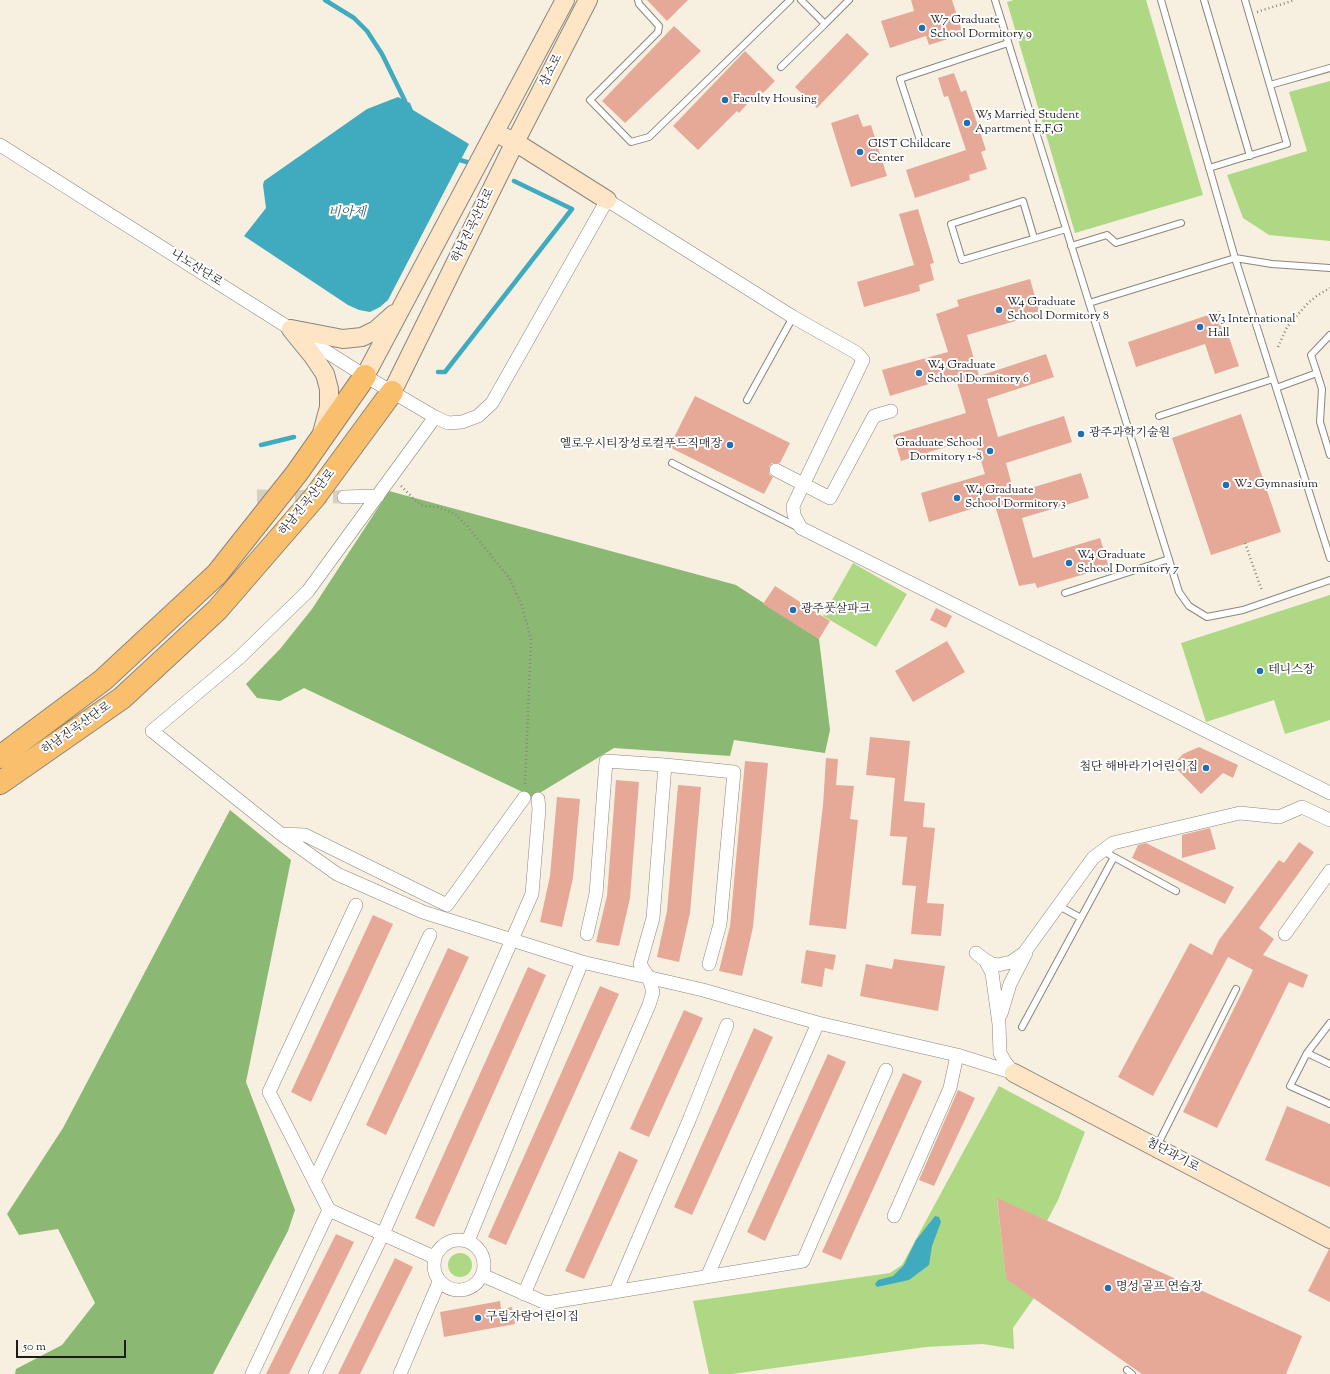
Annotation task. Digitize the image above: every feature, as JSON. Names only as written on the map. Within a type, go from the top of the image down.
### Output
[{"type":"highway","name":"하남진곡산단로","points":[[0,757],[103,680],[217,574],[297,473],[365,376]]},
{"type":"highway","name":"하남진곡산단로","points":[[0,783],[122,698],[217,610],[314,498],[392,392]]},
{"type":"street","name":"삼소로","points":[[494,133],[565,0]]},
{"type":"street","name":"삼소로","points":[[515,142],[588,0]]},
{"type":"street","points":[[494,133],[515,142],[793,317],[857,353],[863,360],[794,506],[794,515],[801,528],[1330,793]]},
{"type":"street","name":"하남진곡산단로","points":[[365,376],[494,133]]},
{"type":"street","name":"하남진곡산단로","points":[[392,392],[515,142]]},
{"type":"street","name":"나노산단로","points":[[0,145],[365,376],[448,423],[462,422],[478,416],[492,403],[607,200]]},
{"type":"street","points":[[291,329],[343,339],[362,337],[376,330],[402,306]]},
{"type":"street","points":[[291,329],[326,374],[329,389],[329,407],[320,440]]},
{"type":"street","points":[[776,470],[830,498],[874,416],[891,411]]},
{"type":"street","points":[[436,417],[308,591],[239,658],[152,731],[281,834],[348,880],[423,912],[512,942],[582,962],[703,990],[818,1023],[957,1055],[1014,1073]]},
{"type":"street","points":[[344,497],[378,496]]},
{"type":"street","points":[[587,934],[596,894],[606,761],[734,772],[720,924],[709,964]]},
{"type":"street","points":[[524,1294],[649,1005],[653,992],[649,978],[640,964],[653,918],[665,765]]},
{"type":"street","points":[[281,834],[305,835],[446,905],[524,798]]},
{"type":"street","points":[[315,1374],[383,1234],[532,894],[539,809],[538,799]]},
{"type":"street","points":[[999,1024],[1004,1000],[1010,984],[1028,949],[1093,858],[1108,854],[1113,843],[1240,813],[1279,817],[1302,808],[1330,820]]},
{"type":"street","points":[[1285,934],[1330,870]]},
{"type":"street","points":[[356,905],[269,1092],[329,1210],[434,1257]]},
{"type":"street","points":[[314,1181],[430,935]]},
{"type":"street","points":[[1014,1073],[1000,1053],[999,1024],[992,973],[980,956],[992,964],[1004,964],[1011,962],[1028,949]]},
{"type":"street","points":[[468,1241],[582,962]]},
{"type":"street","points":[[707,1277],[818,1023]]},
{"type":"street","points":[[616,1291],[690,1118],[727,1025]]},
{"type":"street","points":[[894,1216],[950,1088],[957,1055]]},
{"type":"street","points":[[482,1275],[546,1303],[802,1261],[886,1070]]},
{"type":"street","name":"첨단과기로","points":[[1014,1073],[1330,1239]]},
{"type":"street","points":[[252,1374],[329,1210]]},
{"type":"street","points":[[452,1240],[468,1241],[480,1251],[484,1267],[482,1275],[477,1283],[470,1288],[453,1290],[445,1287],[439,1282],[434,1270],[434,1257],[444,1244],[452,1240]]},
{"type":"street","points":[[400,1374],[439,1282]]},
{"type":"lane","points":[[638,0],[639,4],[659,26],[658,32],[590,100],[631,142],[649,137],[790,0]]},
{"type":"lane","points":[[801,0],[825,24]]},
{"type":"lane","points":[[781,67],[849,0]]},
{"type":"lane","points":[[995,0],[1179,592],[1189,606],[1207,617],[1242,610],[1330,580]]},
{"type":"lane","points":[[1161,0],[1235,258],[1330,558]]},
{"type":"lane","points":[[1204,0],[1250,156]]},
{"type":"lane","points":[[1209,168],[1287,144],[1245,0]]},
{"type":"lane","points":[[920,140],[900,79],[1008,43]]},
{"type":"lane","points":[[1270,85],[1330,68]]},
{"type":"lane","points":[[1034,238],[1023,201],[951,224],[962,260],[1066,229]]},
{"type":"lane","points":[[1071,246],[1107,234],[1116,243],[1181,223]]},
{"type":"lane","points":[[1089,302],[1235,258],[1272,264],[1330,268]]},
{"type":"lane","points":[[747,400],[793,317]]},
{"type":"lane","points":[[1330,335],[1311,355],[1322,389],[1320,422],[1330,455]]},
{"type":"lane","points":[[1276,388],[1317,373]]},
{"type":"lane","points":[[1159,416],[1273,379]]},
{"type":"lane","points":[[672,463],[801,528]]},
{"type":"lane","points":[[1065,593],[1169,559]]},
{"type":"lane","points":[[1022,1027],[1081,918],[1108,854],[1176,891]]},
{"type":"lane","points":[[1059,906],[1081,918]]},
{"type":"lane","points":[[1156,1148],[1236,989]]},
{"type":"lane","points":[[1329,1024],[1307,1053],[1290,1086],[1330,1104]]},
{"type":"lane","points":[[1307,1053],[1330,1064]]},
{"type":"path","points":[[1249,15],[1294,0]]},
{"type":"path","points":[[1278,347],[1287,327],[1308,303],[1318,294],[1330,288]]},
{"type":"path","points":[[392,478],[416,501],[424,506],[438,507],[454,514],[468,527],[510,578],[522,606],[531,640],[524,798]]},
{"type":"path","points":[[1245,544],[1262,591]]},
{"type":"green space","points":[[1014,0],[1146,0],[1203,195],[1075,233],[1007,2]]},
{"type":"green space","points":[[1330,81],[1330,241],[1269,235],[1243,218],[1227,175],[1307,151],[1289,92]]},
{"type":"green space","points":[[389,491],[736,585],[819,639],[830,730],[825,753],[734,740],[730,756],[614,748],[533,797],[304,688],[280,701],[257,698],[246,684],[280,649],[312,609]]},
{"type":"green space","points":[[853,563],[907,594],[876,647],[823,616]]},
{"type":"green space","name":"테니스장","points":[[1330,595],[1330,720],[1285,734],[1274,700],[1206,722],[1181,643]]},
{"type":"green space","points":[[230,810],[291,860],[246,1082],[295,1210],[288,1231],[213,1374],[15,1374],[16,1369],[62,1345],[95,1303],[58,1229],[19,1235],[7,1214],[63,1128]]},
{"type":"green space","points":[[999,1086],[1085,1132],[1058,1200],[1047,1221],[997,1199],[1006,1278],[1034,1298],[1013,1328],[1014,1349],[983,1344],[926,1347],[732,1374],[709,1374],[693,1301],[890,1273],[902,1265]]},
{"type":"green space","points":[[460,1253],[465,1254],[471,1260],[471,1270],[465,1276],[460,1277],[455,1276],[449,1270],[448,1265],[449,1260],[455,1254]]},
{"type":"water","name":"비아제","points":[[398,97],[410,103],[413,110],[469,144],[388,300],[380,307],[370,312],[359,310],[348,305],[244,236],[266,208],[263,185],[264,181],[367,109]]},
{"type":"water","points":[[935,1216],[939,1217],[941,1222],[932,1246],[929,1265],[909,1280],[877,1287],[875,1284],[878,1280],[893,1276],[904,1265],[916,1240]]},
{"type":"building","points":[[647,0],[688,0],[667,21]]},
{"type":"building","name":"W7 Graduate School Dormitory 9","points":[[911,0],[952,0],[963,34],[929,45],[926,36],[890,48],[881,21],[914,11]]},
{"type":"building","points":[[674,26],[701,51],[625,123],[602,101]]},
{"type":"building","points":[[847,33],[869,54],[817,108],[795,87]]},
{"type":"building","name":"Faculty Housing","points":[[745,51],[775,81],[763,93],[760,90],[739,113],[737,111],[698,150],[673,126]]},
{"type":"building","name":"W5 Married Student Apartment E,F,G","points":[[954,73],[961,92],[966,90],[986,150],[981,152],[987,169],[969,175],[970,180],[915,198],[906,170],[966,150],[948,96],[944,97],[938,78]]},
{"type":"building","name":"GIST Childcare Center","points":[[858,114],[863,127],[871,125],[887,176],[851,187],[831,123]]},
{"type":"building","points":[[918,209],[934,263],[930,264],[934,280],[919,285],[920,291],[864,307],[857,282],[914,265],[899,214]]},
{"type":"building","points":[[1030,279],[1040,314],[967,335],[979,376],[1046,354],[1054,377],[987,399],[998,437],[1064,416],[1072,442],[1006,463],[1014,493],[1081,473],[1089,498],[1022,518],[1033,558],[1100,538],[1109,567],[1037,588],[1035,583],[1019,586],[994,502],[929,522],[921,493],[985,474],[974,438],[901,461],[893,435],[966,413],[955,376],[890,396],[882,370],[948,352],[936,314],[959,306],[957,300]]},
{"type":"building","name":"W3 International Hall","points":[[1220,311],[1239,366],[1215,374],[1205,344],[1136,367],[1128,342]]},
{"type":"building","name":"옐로우시티장성로컬푸드직매장","points":[[695,396],[790,443],[780,463],[772,463],[769,467],[769,474],[773,477],[764,494],[669,447]]},
{"type":"building","name":"W2 Gymnasium","points":[[1241,414],[1281,532],[1211,555],[1172,438]]},
{"type":"building","name":"광주풋살파크","points":[[775,586],[830,621],[819,639],[763,604]]},
{"type":"building","points":[[936,608],[952,616],[946,628],[930,620]]},
{"type":"building","points":[[947,641],[965,672],[913,702],[895,671]]},
{"type":"building","points":[[870,737],[910,741],[904,801],[925,803],[923,827],[935,828],[927,903],[944,904],[941,936],[911,934],[916,886],[902,885],[907,837],[890,836],[895,778],[866,775]]},
{"type":"building","name":"첨단 해바라기어린이집","points":[[1199,747],[1238,765],[1233,778],[1223,773],[1201,794],[1173,765],[1183,754]]},
{"type":"building","points":[[826,758],[838,759],[836,785],[854,786],[850,819],[858,820],[846,929],[809,925],[823,805]]},
{"type":"building","points":[[745,761],[768,763],[753,927],[742,976],[719,971],[730,926]]},
{"type":"building","points":[[616,780],[639,782],[630,898],[619,946],[596,942],[607,896]]},
{"type":"building","points":[[678,785],[701,787],[690,913],[679,962],[657,957],[667,911]]},
{"type":"building","points":[[557,797],[580,799],[573,878],[562,927],[540,922],[550,876]]},
{"type":"building","points":[[1210,828],[1216,849],[1182,858],[1182,835]]},
{"type":"building","points":[[1299,842],[1314,852],[1259,928],[1274,939],[1263,955],[1308,975],[1303,988],[1289,982],[1217,1128],[1183,1112],[1253,970],[1228,957],[1153,1096],[1118,1077],[1190,943],[1212,955],[1219,940],[1279,860],[1284,863]]},
{"type":"building","points":[[1146,843],[1234,887],[1225,904],[1132,858],[1138,845]]},
{"type":"building","points":[[373,915],[393,924],[311,1102],[291,1092]]},
{"type":"building","points":[[448,948],[469,957],[386,1135],[366,1125]]},
{"type":"building","points":[[806,950],[836,955],[833,970],[825,968],[822,987],[801,983]]},
{"type":"building","points":[[894,959],[945,966],[938,1011],[860,996],[866,964],[892,969]]},
{"type":"building","points":[[528,967],[546,975],[434,1227],[415,1218]]},
{"type":"building","points":[[600,986],[619,994],[506,1245],[488,1237]]},
{"type":"building","points":[[684,1010],[703,1018],[649,1137],[630,1129]]},
{"type":"building","points":[[754,1028],[773,1037],[692,1215],[674,1207]]},
{"type":"building","points":[[828,1054],[846,1062],[765,1241],[747,1232]]},
{"type":"building","points":[[903,1073],[922,1081],[841,1260],[822,1252]]},
{"type":"building","points":[[958,1090],[975,1098],[934,1186],[919,1180]]},
{"type":"building","points":[[1287,1106],[1330,1124],[1330,1187],[1265,1160]]},
{"type":"building","points":[[619,1151],[638,1160],[584,1279],[565,1271]]},
{"type":"building","name":"명성 골프 연습장","points":[[997,1198],[1302,1336],[1286,1374],[1142,1374],[1006,1279]]},
{"type":"building","points":[[336,1234],[354,1242],[289,1374],[266,1374]]},
{"type":"building","points":[[1330,1249],[1330,1302],[1308,1291]]},
{"type":"building","points":[[395,1258],[413,1267],[360,1374],[338,1374]]},
{"type":"building","name":"구립자람어린이집","points":[[500,1301],[501,1309],[512,1307],[515,1324],[444,1337],[440,1312]]},
{"type":"waterway","points":[[325,0],[354,18],[367,31],[382,54],[405,101]]},
{"type":"waterway","points":[[460,160],[470,163]]},
{"type":"waterway","points":[[438,372],[445,372],[572,209],[514,181]]},
{"type":"waterway","points":[[261,445],[294,437]]},
{"type":"tunnel","points":[[257,496],[344,497]]},
{"type":"place","name":"W7 Graduate School Dormitory 9","points":[[922,28]]},
{"type":"place","name":"Faculty Housing","points":[[725,100]]},
{"type":"place","name":"W5 Married Student Apartment E,F,G","points":[[967,123]]},
{"type":"place","name":"GIST Childcare Center","points":[[860,152]]},
{"type":"place","name":"W4 Graduate School Dormitory 8","points":[[999,310]]},
{"type":"place","name":"W3 International Hall","points":[[1200,327]]},
{"type":"place","name":"W4 Graduate School Dormitory 6","points":[[919,373]]},
{"type":"place","name":"광주과학기술원","points":[[1081,434]]},
{"type":"place","name":"옐로우시티장성로컬푸드직매장","points":[[730,445]]},
{"type":"place","name":"Graduate School Dormitory 1~8","points":[[990,451]]},
{"type":"place","name":"W2 Gymnasium","points":[[1226,485]]},
{"type":"place","name":"W4 Graduate School Dormitory 3","points":[[957,498]]},
{"type":"place","name":"W4 Graduate School Dormitory 7","points":[[1069,563]]},
{"type":"place","name":"광주풋살파크","points":[[793,610]]},
{"type":"place","name":"테니스장","points":[[1260,671]]},
{"type":"place","name":"첨단 해바라기어린이집","points":[[1206,768]]},
{"type":"place","name":"명성 골프 연습장","points":[[1108,1288]]},
{"type":"place","name":"구립자람어린이집","points":[[478,1318]]}]
